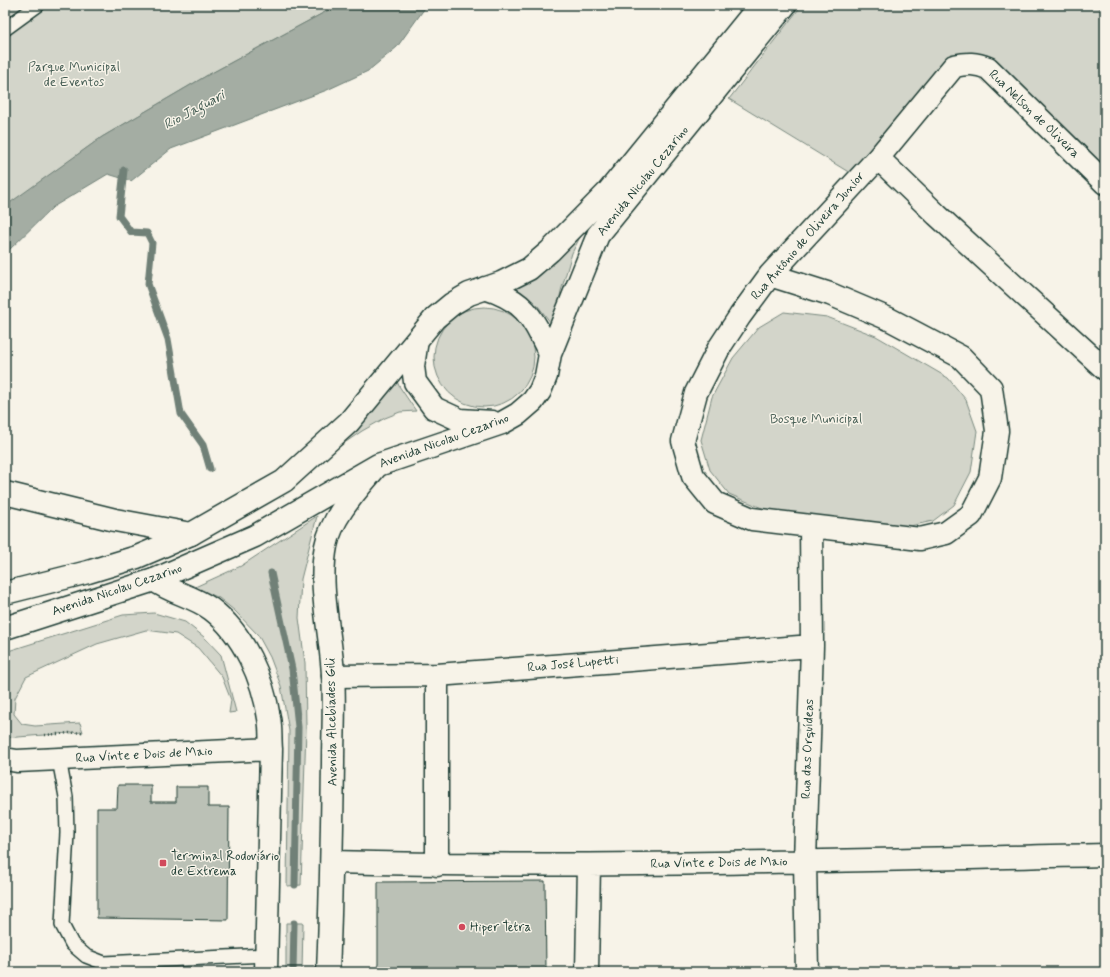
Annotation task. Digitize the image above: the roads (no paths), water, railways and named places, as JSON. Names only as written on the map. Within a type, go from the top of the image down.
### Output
[{"type":"street","name":"Avenida Nicolau Cezarino","points":[[5,593],[88,572],[137,557],[190,534],[284,481],[349,422],[435,318],[452,304],[529,269],[608,192],[760,5]]},
{"type":"street","name":"Avenida Nicolau Cezarino","points":[[5,628],[154,580],[255,536],[378,465],[502,423],[518,414],[533,401],[546,376],[550,354],[598,235],[785,5]]},
{"type":"street","name":"Rua Nelson de Oliveira","points":[[878,158],[954,66],[977,64],[988,68],[1105,183]]},
{"type":"street","points":[[878,158],[937,215],[1105,369]]},
{"type":"street","name":"Rua Antônio de Oliveira Junior","points":[[811,526],[752,519],[715,503],[693,476],[683,441],[696,393],[719,348],[736,322],[770,275],[878,158]]},
{"type":"street","points":[[770,275],[830,294],[889,319],[961,357],[991,388],[997,431],[990,478],[971,515],[946,533],[920,539],[811,526]]},
{"type":"street","points":[[485,288],[504,294],[520,305],[532,319],[550,354]]},
{"type":"street","points":[[417,340],[413,366],[415,382],[434,408],[460,420],[502,423]]},
{"type":"street","name":"Avenida Alcebíades Gili","points":[[328,972],[332,862],[333,676],[325,605],[324,560],[326,544],[338,517],[353,494],[378,465]]},
{"type":"street","points":[[5,493],[115,520],[190,534]]},
{"type":"street","name":"Rua das Orquídeas","points":[[807,972],[805,861],[812,646],[811,526]]},
{"type":"street","points":[[154,580],[169,590],[186,595],[211,609],[228,625],[244,646],[259,679],[269,718],[271,749],[266,903],[267,963]]},
{"type":"street","name":"Rua José Lupetti","points":[[333,676],[437,675],[812,646]]},
{"type":"street","points":[[437,675],[437,865]]},
{"type":"street","name":"Rua Vinte e Dois de Maio","points":[[9,761],[271,749]]},
{"type":"street","name":"Rua Vinte e Dois de Maio","points":[[332,862],[437,865],[589,865],[1105,855]]},
{"type":"street","points":[[587,972],[589,865]]},
{"type":"lane","points":[[5,29],[38,5]]},
{"type":"lane","points":[[60,759],[66,797],[67,833],[62,925],[72,944],[86,956],[104,963],[267,963]]},
{"type":"water","name":"Rio Jaguari","points":[[338,5],[427,5],[397,47],[368,71],[327,90],[171,149],[131,181],[108,174],[53,207],[5,254],[5,208],[11,202],[102,137],[206,76]]},
{"type":"waterway","points":[[124,170],[119,216],[131,232],[147,233],[152,243],[148,284],[168,339],[181,414],[203,445],[210,469]]},
{"type":"waterway","points":[[271,573],[292,669],[298,727],[295,885]]},
{"type":"waterway","points":[[293,972],[294,923]]},
{"type":"place","name":"Terminal Rodoviário de Extrema","points":[[163,863]]},
{"type":"place","name":"Hiper Tetra","points":[[462,927]]},
{"type":"park label","name":"Parque Municipal de Eventos","points":[[74,74]]},
{"type":"park label","name":"Bosque Municipal","points":[[816,419]]}]
